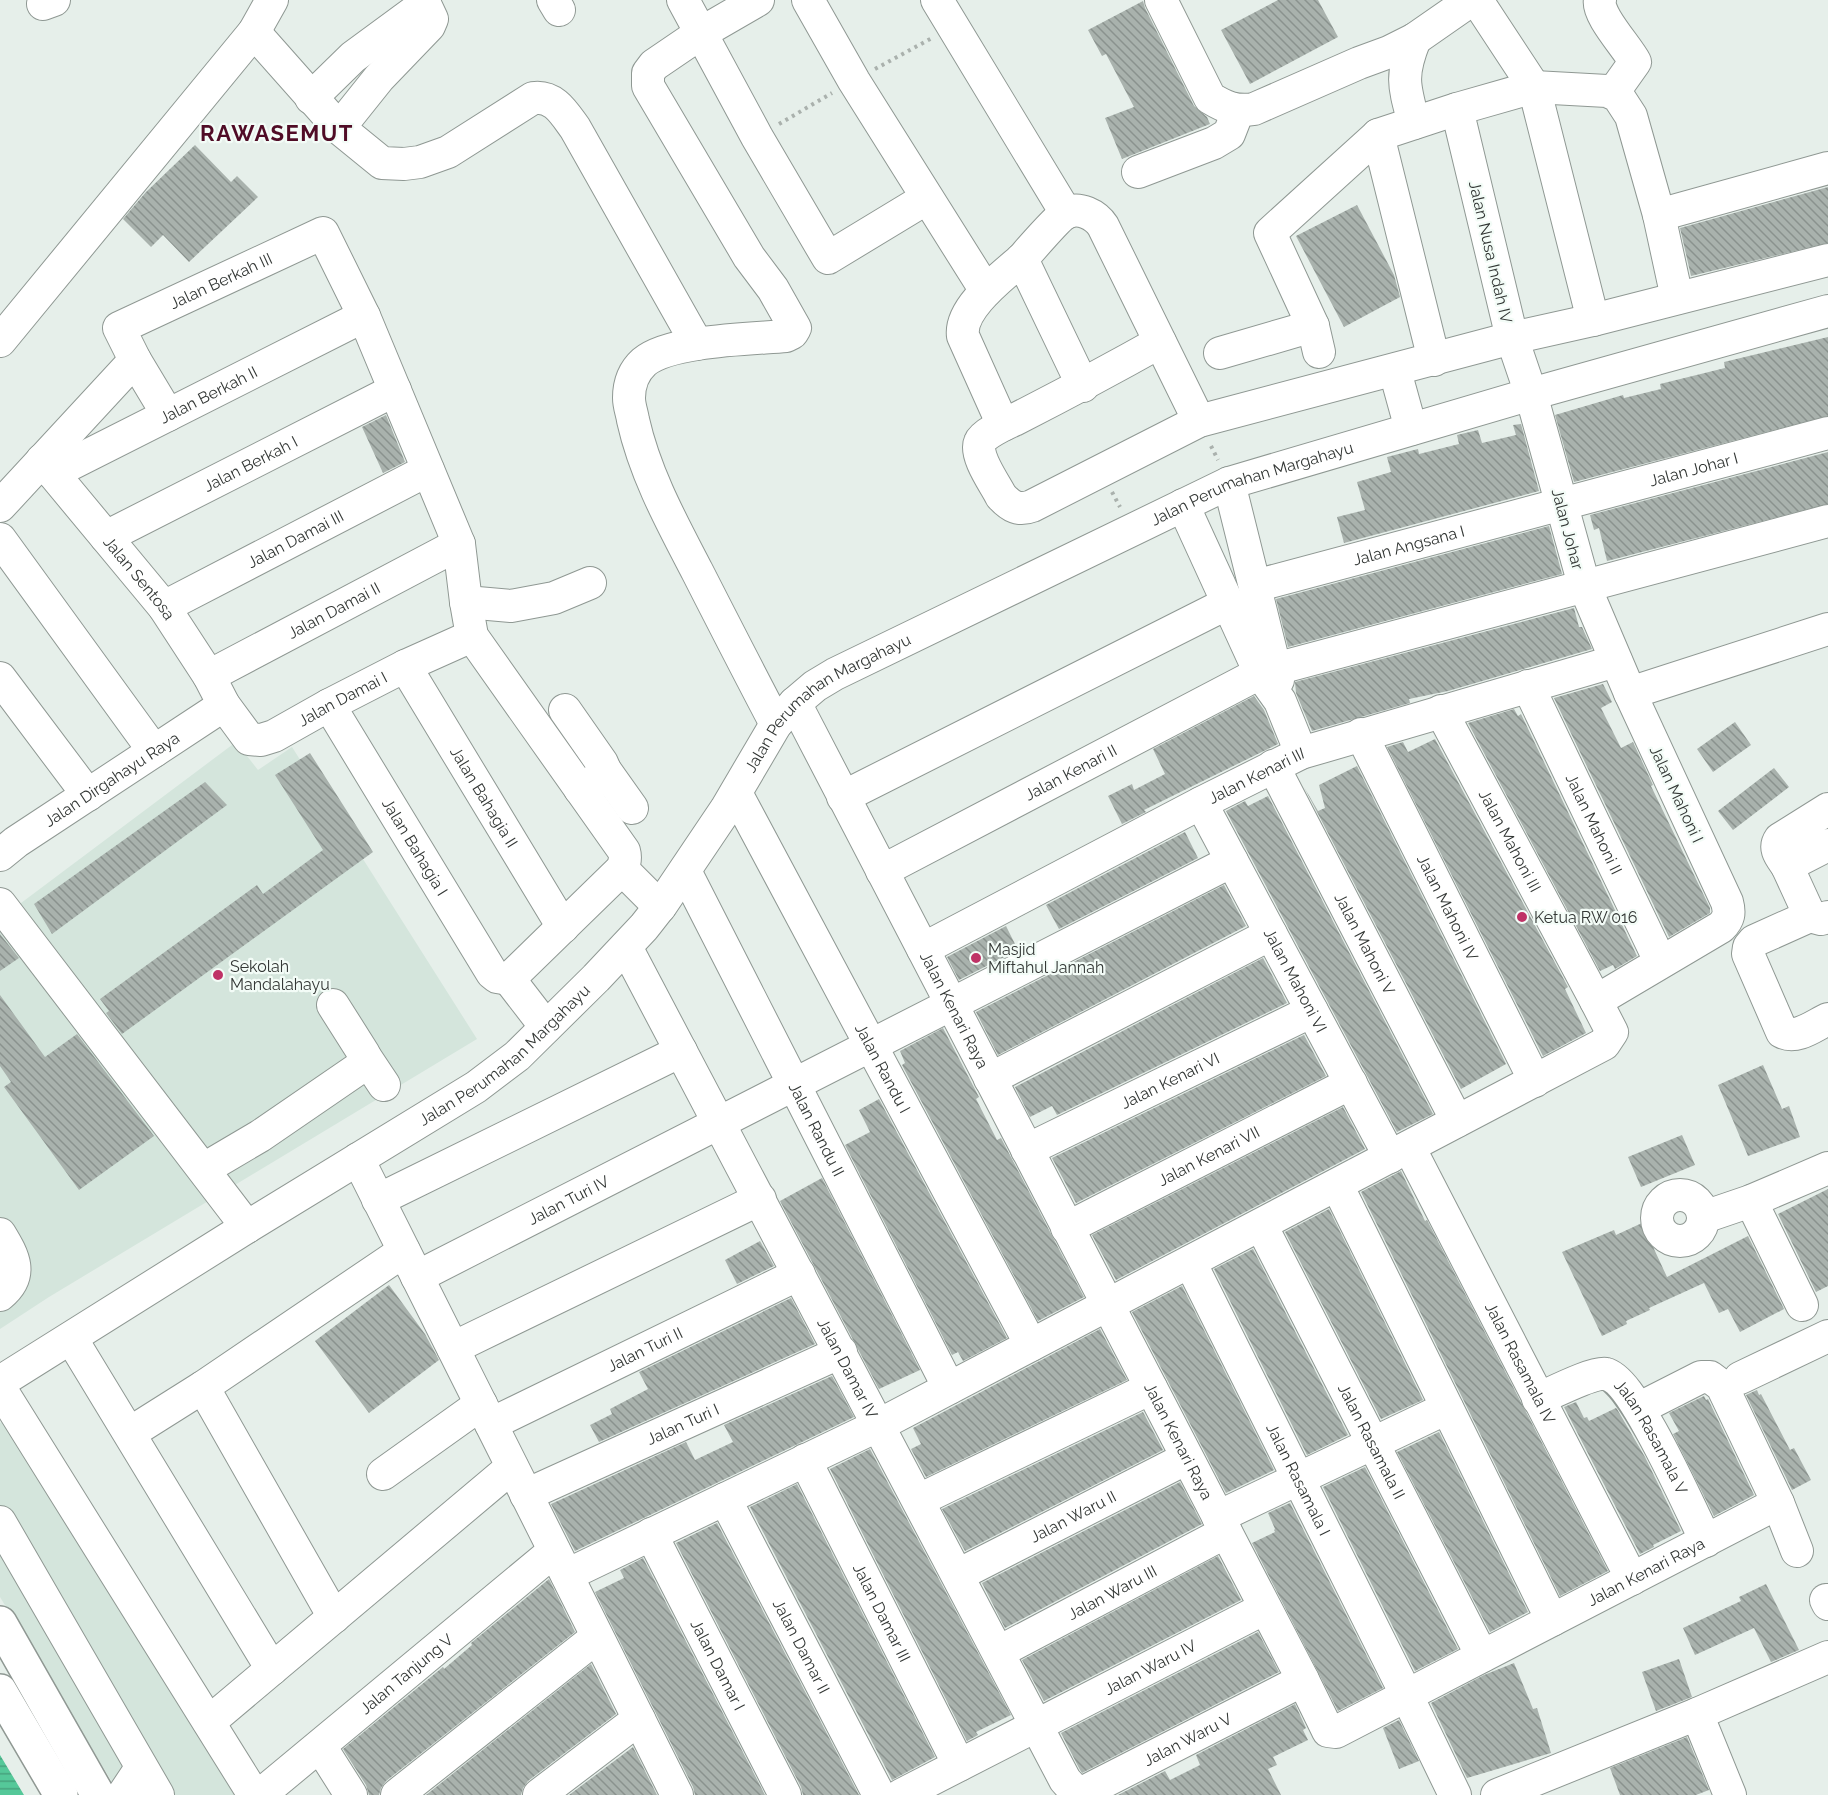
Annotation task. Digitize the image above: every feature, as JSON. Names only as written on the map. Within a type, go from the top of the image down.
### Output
[{"type":"main road","points":[[0,1623],[98,1795]]},
{"type":"main road","points":[[0,1690],[61,1795]]},
{"type":"street","points":[[0,341],[254,32],[273,0]]},
{"type":"street","points":[[683,0],[757,137],[828,258],[927,198]]},
{"type":"street","points":[[701,33],[758,0]]},
{"type":"street","points":[[808,0],[854,81],[986,291]]},
{"type":"street","points":[[937,0],[1066,213]]},
{"type":"street","points":[[1161,0],[1210,98],[1225,107],[1238,111],[1254,109],[1389,52],[1476,3],[1534,87],[1593,320]]},
{"type":"street","points":[[1600,0],[1599,6],[1604,15],[1635,62],[1613,93]]},
{"type":"street","points":[[311,98],[353,57],[424,2],[432,19],[429,26],[379,78],[339,128]]},
{"type":"street","points":[[254,32],[339,128],[381,163],[420,162],[448,152],[533,98],[541,97],[552,102],[563,110],[575,128],[697,344]]},
{"type":"street","name":"Jalan Kenari Raya","points":[[701,33],[652,67],[648,73],[648,86],[749,257],[773,289],[795,328],[786,336],[697,344],[663,352],[645,362],[632,379],[629,387],[629,400],[637,438],[648,469],[679,536],[785,714],[843,797],[1327,1730],[1332,1733],[1407,1696],[1778,1503]]},
{"type":"street","points":[[1414,123],[1404,78],[1406,61],[1415,39]]},
{"type":"street","points":[[1220,353],[1316,339],[1270,233],[1378,135],[1534,87],[1613,93],[1623,102],[1631,116],[1659,215],[1677,298]]},
{"type":"street","name":"Jalan Nusa Indah IV","points":[[1457,109],[1521,367]]},
{"type":"street","points":[[1138,172],[1214,143],[1228,135],[1238,111]]},
{"type":"street","points":[[1378,135],[1434,360]]},
{"type":"street","points":[[1659,215],[1828,168]]},
{"type":"street","points":[[1003,425],[962,330],[967,316],[986,291],[1022,259],[1066,213],[1086,213],[1099,220],[1199,421]]},
{"type":"street","name":"Jalan Berkah III","points":[[135,360],[119,328],[323,233],[364,316]]},
{"type":"street","points":[[1022,259],[1083,386]]},
{"type":"street","points":[[1434,360],[1521,367],[1593,320],[1828,260]]},
{"type":"street","name":"Jalan Perumahan Margahayu","points":[[0,1382],[476,1087],[517,1056],[626,947],[660,907],[736,793],[785,714],[815,686],[835,674],[1402,397],[1521,367],[1828,311]]},
{"type":"street","points":[[364,316],[459,544],[472,636],[624,851],[626,861],[622,869],[509,979]]},
{"type":"street","name":"Jalan Berkah II","points":[[48,466],[168,416],[364,316]]},
{"type":"street","points":[[1160,342],[1083,386],[1003,425],[982,439],[978,450],[979,455],[1001,496],[1012,506],[1024,509],[1032,506],[1199,421],[1402,397],[1434,360]]},
{"type":"street","points":[[0,506],[48,466],[135,360],[168,416]]},
{"type":"street","name":"Jalan Johar","points":[[1521,367],[1584,585],[1616,661]]},
{"type":"street","name":"Jalan Berkah I","points":[[106,537],[395,390]]},
{"type":"street","name":"Jalan Johar I","points":[[1561,503],[1828,433]]},
{"type":"street","name":"Jalan Sentosa","points":[[48,466],[164,607],[209,676],[224,705]]},
{"type":"street","name":"Jalan Damai III","points":[[164,607],[428,470]]},
{"type":"street","points":[[1228,483],[1255,586],[1268,671]]},
{"type":"street","name":"Jalan Angsana I","points":[[1255,586],[1561,503]]},
{"type":"street","points":[[1182,505],[1228,603],[1268,671],[1301,753]]},
{"type":"street","name":"Jalan Kenari II","points":[[882,871],[1268,671],[1828,521]]},
{"type":"street","points":[[0,539],[154,751]]},
{"type":"street","name":"Jalan Damai II","points":[[209,676],[459,544]]},
{"type":"street","points":[[466,602],[511,606],[554,598],[590,583]]},
{"type":"street","points":[[843,797],[1228,603]]},
{"type":"street","points":[[1630,693],[1828,629]]},
{"type":"street","name":"Jalan Damai I","points":[[224,705],[245,736],[254,741],[274,736],[405,666],[472,636]]},
{"type":"street","name":"Jalan Kenari III","points":[[923,949],[1301,753],[1616,661]]},
{"type":"street","name":"Jalan Mahoni I","points":[[1616,661],[1727,902],[1729,916],[1721,927],[1660,961]]},
{"type":"street","name":"Jalan Bahagia II","points":[[405,666],[563,927]]},
{"type":"street","points":[[0,678],[88,795]]},
{"type":"street","name":"Jalan Mahoni II","points":[[1528,686],[1660,961]]},
{"type":"street","name":"Jalan Dirgahayu Raya","points":[[5,840],[88,795],[224,705]]},
{"type":"street","name":"Jalan Bahagia I","points":[[329,705],[492,973],[497,977],[509,979],[546,1027]]},
{"type":"street","points":[[566,710],[632,808]]},
{"type":"street","name":"Jalan Mahoni III","points":[[1441,711],[1612,1032],[1604,1044],[1535,1081]]},
{"type":"street","name":"Jalan Mahoni IV","points":[[1361,734],[1535,1081]]},
{"type":"street","name":"Jalan Mahoni V","points":[[1273,766],[1457,1121]]},
{"type":"street","points":[[580,789],[601,777],[605,770]]},
{"type":"street","name":"Jalan Randu I","points":[[736,793],[1031,1345]]},
{"type":"street","name":"Jalan Mahoni VI","points":[[1201,803],[1351,1083],[1400,1152]]},
{"type":"street","points":[[1828,809],[1780,839],[1777,844],[1777,851],[1819,916],[1754,940],[1749,947],[1748,954],[1782,1032],[1798,1034],[1828,1019]]},
{"type":"street","points":[[1787,866],[1828,844]]},
{"type":"street","name":"Jalan Turi IV","points":[[129,1433],[411,1264],[719,1123],[1232,861]]},
{"type":"street","points":[[622,869],[660,907]]},
{"type":"street","name":"Jalan Randu II","points":[[685,871],[949,1388]]},
{"type":"street","points":[[0,904],[247,1227]]},
{"type":"street","points":[[990,1079],[1271,934]]},
{"type":"street","name":"Jalan Damar IV","points":[[626,947],[1065,1780],[1072,1788]]},
{"type":"street","points":[[1596,1001],[1660,961]]},
{"type":"street","points":[[333,1005],[384,1085]]},
{"type":"street","name":"Jalan Kenari VI","points":[[1027,1150],[1312,1011]]},
{"type":"street","points":[[378,1200],[681,1051]]},
{"type":"street","points":[[204,1169],[260,1136],[361,1068],[366,1059]]},
{"type":"street","name":"Jalan Tanjung V","points":[[260,1795],[320,1746],[560,1563],[651,1534],[879,1425],[1535,1081]]},
{"type":"street","name":"Jalan Kenari VII","points":[[1067,1228],[1351,1083]]},
{"type":"street","name":"Jalan Rasamala IV","points":[[1400,1152],[1538,1399],[1632,1579]]},
{"type":"street","points":[[358,1159],[677,1795]]},
{"type":"street","points":[[1704,1217],[1751,1202],[1828,1168]]},
{"type":"street","points":[[1337,1185],[1552,1620]]},
{"type":"street","points":[[453,1348],[760,1199]]},
{"type":"street","points":[[1751,1202],[1802,1305]]},
{"type":"street","name":"Jalan Rasamala II","points":[[1261,1225],[1482,1656]]},
{"type":"street","points":[[0,1234],[15,1263],[15,1274],[10,1286],[0,1295]]},
{"type":"street","name":"Jalan Rasamala I","points":[[1190,1262],[1455,1795]]},
{"type":"street","name":"Jalan Turi II","points":[[384,1474],[486,1414],[799,1274]]},
{"type":"street","points":[[1740,1378],[1828,1336]]},
{"type":"street","points":[[71,1338],[272,1669]]},
{"type":"street","name":"Jalan Turi I","points":[[526,1495],[840,1352]]},
{"type":"street","name":"Jalan Rasamala V","points":[[1538,1399],[1599,1373],[1616,1377],[1640,1408],[1706,1541]]},
{"type":"street","points":[[1640,1408],[1701,1377],[1710,1377],[1722,1386],[1778,1503],[1797,1551]]},
{"type":"street","points":[[203,1387],[334,1617]]},
{"type":"street","points":[[0,1388],[254,1795]]},
{"type":"street","points":[[919,1500],[1151,1388]]},
{"type":"street","name":"Jalan Waru III","points":[[999,1652],[1299,1479],[1447,1408]]},
{"type":"street","name":"Jalan Waru II","points":[[958,1575],[1187,1458]]},
{"type":"street","name":"Jalan Damar III","points":[[805,1460],[959,1765]]},
{"type":"street","points":[[208,1722],[512,1467]]},
{"type":"street","name":"Jalan Damar II","points":[[725,1499],[879,1795]]},
{"type":"street","points":[[0,1522],[158,1795]]},
{"type":"street","name":"Jalan Damar I","points":[[651,1534],[785,1795]]},
{"type":"street","name":"Jalan Waru IV","points":[[901,1795],[1265,1608]]},
{"type":"street","points":[[397,1795],[597,1637]]},
{"type":"street","points":[[1497,1795],[1697,1714],[1828,1657]]},
{"type":"street","name":"Jalan Waru V","points":[[1072,1788],[1082,1793],[1303,1680]]},
{"type":"street","points":[[1697,1714],[1730,1795]]},
{"type":"street","points":[[539,1795],[639,1719]]},
{"type":"street","points":[[320,1746],[351,1795]]},
{"type":"street","points":[[123,1795],[141,1768]]},
{"type":"path","points":[[1199,421],[1228,483]]},
{"type":"path","points":[[1100,471],[1132,528]]},
{"type":"shaded area","name":"Sekolah Mandalahayu","points":[[236,742],[258,770],[292,747],[477,1039],[49,1297],[0,1329],[0,899],[9,912]]},
{"type":"shaded area","points":[[5,1420],[239,1795],[120,1795],[0,1597],[0,1423]]},
{"type":"shaded area","points":[[0,1755],[24,1795],[0,1795]]},
{"type":"building","points":[[1278,0],[1318,0],[1338,37],[1250,84],[1221,30]]},
{"type":"building","points":[[1143,1],[1194,106],[1207,117],[1210,124],[1122,159],[1105,118],[1134,107],[1106,54],[1102,56],[1088,30]]},
{"type":"building","points":[[195,145],[231,182],[237,176],[258,197],[189,262],[163,235],[151,247],[123,219],[146,192]]},
{"type":"building","points":[[1828,187],[1828,243],[1691,276],[1680,228]]},
{"type":"building","points":[[1357,205],[1394,275],[1400,297],[1344,327],[1296,236]]},
{"type":"building","points":[[1828,337],[1828,416],[1574,482],[1555,415],[1623,395],[1624,398],[1661,389],[1660,384],[1725,368],[1724,362]]},
{"type":"building","points":[[386,415],[405,462],[383,473],[362,427]]},
{"type":"building","points":[[1521,424],[1539,491],[1344,543],[1337,517],[1365,510],[1357,482],[1391,472],[1387,457],[1418,449],[1419,454],[1459,444],[1457,435],[1478,430],[1482,443],[1516,435],[1513,425]]},
{"type":"building","points":[[1828,452],[1828,504],[1607,561],[1599,528],[1594,530],[1590,515]]},
{"type":"building","points":[[1549,526],[1562,574],[1288,647],[1276,599]]},
{"type":"building","points":[[1574,608],[1579,627],[1582,627],[1592,649],[1448,691],[1409,699],[1410,703],[1312,731],[1296,693],[1295,682]]},
{"type":"building","points":[[1603,684],[1612,702],[1601,708],[1621,748],[1633,742],[1653,785],[1651,786],[1710,908],[1710,913],[1669,937],[1554,698]]},
{"type":"building","points":[[1254,696],[1264,710],[1278,744],[1144,810],[1146,812],[1122,824],[1108,796],[1132,784],[1134,790],[1165,774],[1153,749]]},
{"type":"building","points":[[1514,709],[1518,716],[1521,714],[1637,956],[1615,969],[1613,965],[1600,971],[1468,723]]},
{"type":"building","points":[[1735,722],[1751,745],[1713,772],[1697,749]]},
{"type":"building","points":[[1435,739],[1568,987],[1565,989],[1586,1033],[1543,1056],[1387,747],[1403,742],[1408,752]]},
{"type":"building","points":[[310,753],[373,852],[122,1034],[106,1013],[109,1011],[100,999],[257,885],[263,894],[323,850],[275,775]]},
{"type":"building","points":[[1357,766],[1506,1064],[1461,1089],[1304,787],[1318,811],[1325,808],[1319,785]]},
{"type":"building","points":[[1774,768],[1789,787],[1733,830],[1718,811]]},
{"type":"building","points":[[205,782],[227,805],[52,934],[34,904]]},
{"type":"building","points":[[1268,796],[1433,1114],[1397,1132],[1226,811],[1245,801],[1248,806]]},
{"type":"building","points":[[1185,832],[1198,858],[1059,929],[1046,905]]},
{"type":"building","points":[[1224,885],[1246,926],[998,1055],[976,1012]]},
{"type":"building","points":[[1006,926],[1018,950],[959,980],[947,957]]},
{"type":"building","points":[[0,934],[19,958],[0,971]]},
{"type":"building","points":[[1263,958],[1287,1003],[1057,1115],[1052,1106],[1030,1117],[1015,1087]]},
{"type":"building","points":[[0,995],[45,1057],[77,1034],[154,1136],[79,1190],[4,1087],[11,1082],[0,1066]]},
{"type":"building","points":[[943,1028],[979,1097],[976,1099],[997,1140],[1001,1138],[1084,1297],[1038,1321],[902,1065],[905,1063],[900,1051]]},
{"type":"building","points":[[1304,1035],[1326,1076],[1076,1203],[1052,1158]]},
{"type":"building","points":[[1763,1065],[1782,1109],[1789,1106],[1800,1137],[1748,1156],[1718,1085]]},
{"type":"building","points":[[879,1099],[1007,1338],[963,1361],[958,1352],[952,1355],[845,1145],[870,1132],[859,1110]]},
{"type":"building","points":[[1343,1107],[1365,1149],[1116,1280],[1092,1235]]},
{"type":"building","points":[[1682,1135],[1695,1165],[1641,1187],[1628,1157]]},
{"type":"building","points":[[1401,1171],[1608,1571],[1560,1596],[1361,1192]]},
{"type":"building","points":[[822,1178],[920,1370],[879,1389],[780,1201]]},
{"type":"building","points":[[1828,1189],[1828,1286],[1816,1292],[1778,1214]]},
{"type":"building","points":[[1329,1209],[1423,1400],[1381,1419],[1285,1232]]},
{"type":"building","points":[[1642,1223],[1667,1277],[1748,1236],[1784,1309],[1740,1332],[1728,1309],[1719,1313],[1704,1283],[1649,1308],[1650,1310],[1626,1321],[1627,1324],[1602,1336],[1562,1252],[1614,1230],[1616,1235]]},
{"type":"building","points":[[760,1241],[774,1266],[737,1284],[725,1260]]},
{"type":"building","points":[[1253,1249],[1348,1435],[1307,1455],[1214,1269]]},
{"type":"building","points":[[389,1285],[425,1334],[439,1360],[369,1413],[315,1341]]},
{"type":"building","points":[[1182,1286],[1274,1470],[1226,1493],[1132,1312]]},
{"type":"building","points":[[791,1298],[815,1344],[599,1442],[590,1425],[612,1414],[610,1409],[648,1389],[639,1372]]},
{"type":"building","points":[[1100,1329],[1127,1380],[926,1477],[911,1449],[921,1444],[913,1428]]},
{"type":"building","points":[[832,1376],[854,1417],[575,1551],[551,1504],[686,1442],[695,1460],[733,1442],[724,1425]]},
{"type":"building","points":[[1757,1390],[1790,1450],[1794,1448],[1811,1480],[1792,1490],[1746,1395]]},
{"type":"building","points":[[1704,1396],[1706,1400],[1708,1399],[1754,1495],[1714,1516],[1673,1434],[1679,1431],[1669,1413]]},
{"type":"building","points":[[1576,1402],[1584,1418],[1587,1417],[1589,1421],[1617,1409],[1645,1457],[1681,1531],[1640,1554],[1564,1407]]},
{"type":"building","points":[[1143,1412],[1163,1450],[965,1551],[942,1509]]},
{"type":"building","points":[[1439,1432],[1528,1612],[1490,1632],[1397,1452]]},
{"type":"building","points":[[870,1449],[1011,1715],[976,1732],[978,1735],[967,1741],[830,1469]]},
{"type":"building","points":[[1365,1467],[1458,1649],[1415,1671],[1323,1487]]},
{"type":"building","points":[[1180,1482],[1202,1524],[1005,1628],[982,1583]]},
{"type":"building","points":[[797,1484],[935,1757],[892,1780],[750,1507]]},
{"type":"building","points":[[1290,1503],[1383,1688],[1338,1711],[1252,1543],[1275,1532],[1268,1513]]},
{"type":"building","points":[[717,1523],[859,1795],[803,1795],[801,1787],[676,1543]]},
{"type":"building","points":[[1218,1556],[1241,1600],[1044,1701],[1022,1660]]},
{"type":"building","points":[[643,1558],[765,1795],[695,1795],[595,1592],[624,1578],[620,1570]]},
{"type":"building","points":[[549,1579],[575,1632],[386,1781],[379,1795],[369,1795],[366,1785],[343,1749],[443,1667],[444,1669],[472,1645],[471,1643]]},
{"type":"building","points":[[1766,1584],[1799,1650],[1771,1662],[1754,1628],[1695,1655],[1683,1628],[1741,1601],[1739,1597]]},
{"type":"building","points":[[1258,1632],[1279,1672],[1082,1773],[1061,1733]]},
{"type":"building","points":[[1679,1659],[1692,1697],[1656,1711],[1642,1672]]},
{"type":"building","points":[[1514,1663],[1533,1709],[1537,1708],[1551,1753],[1467,1778],[1431,1703],[1484,1675]]},
{"type":"building","points":[[591,1664],[616,1714],[528,1781],[521,1795],[426,1795]]},
{"type":"building","points":[[1295,1704],[1306,1728],[1303,1730],[1308,1740],[1273,1757],[1277,1765],[1268,1769],[1281,1795],[1118,1795],[1165,1771],[1170,1780],[1200,1765],[1196,1755]]},
{"type":"building","points":[[1399,1720],[1419,1761],[1399,1769],[1383,1728]]},
{"type":"building","points":[[1687,1737],[1709,1790],[1696,1795],[1620,1795],[1610,1768]]},
{"type":"building","points":[[633,1747],[657,1795],[569,1795]]},
{"type":"place","name":"Ketua RW 016","points":[[1522,917]]},
{"type":"place","name":"Masjid Miftahul Jannah","points":[[976,958]]},
{"type":"place","name":"Sekolah Mandalahayu","points":[[218,975]]},
{"type":"district","name":"RAWASEMUT","points":[[277,133]]}]
